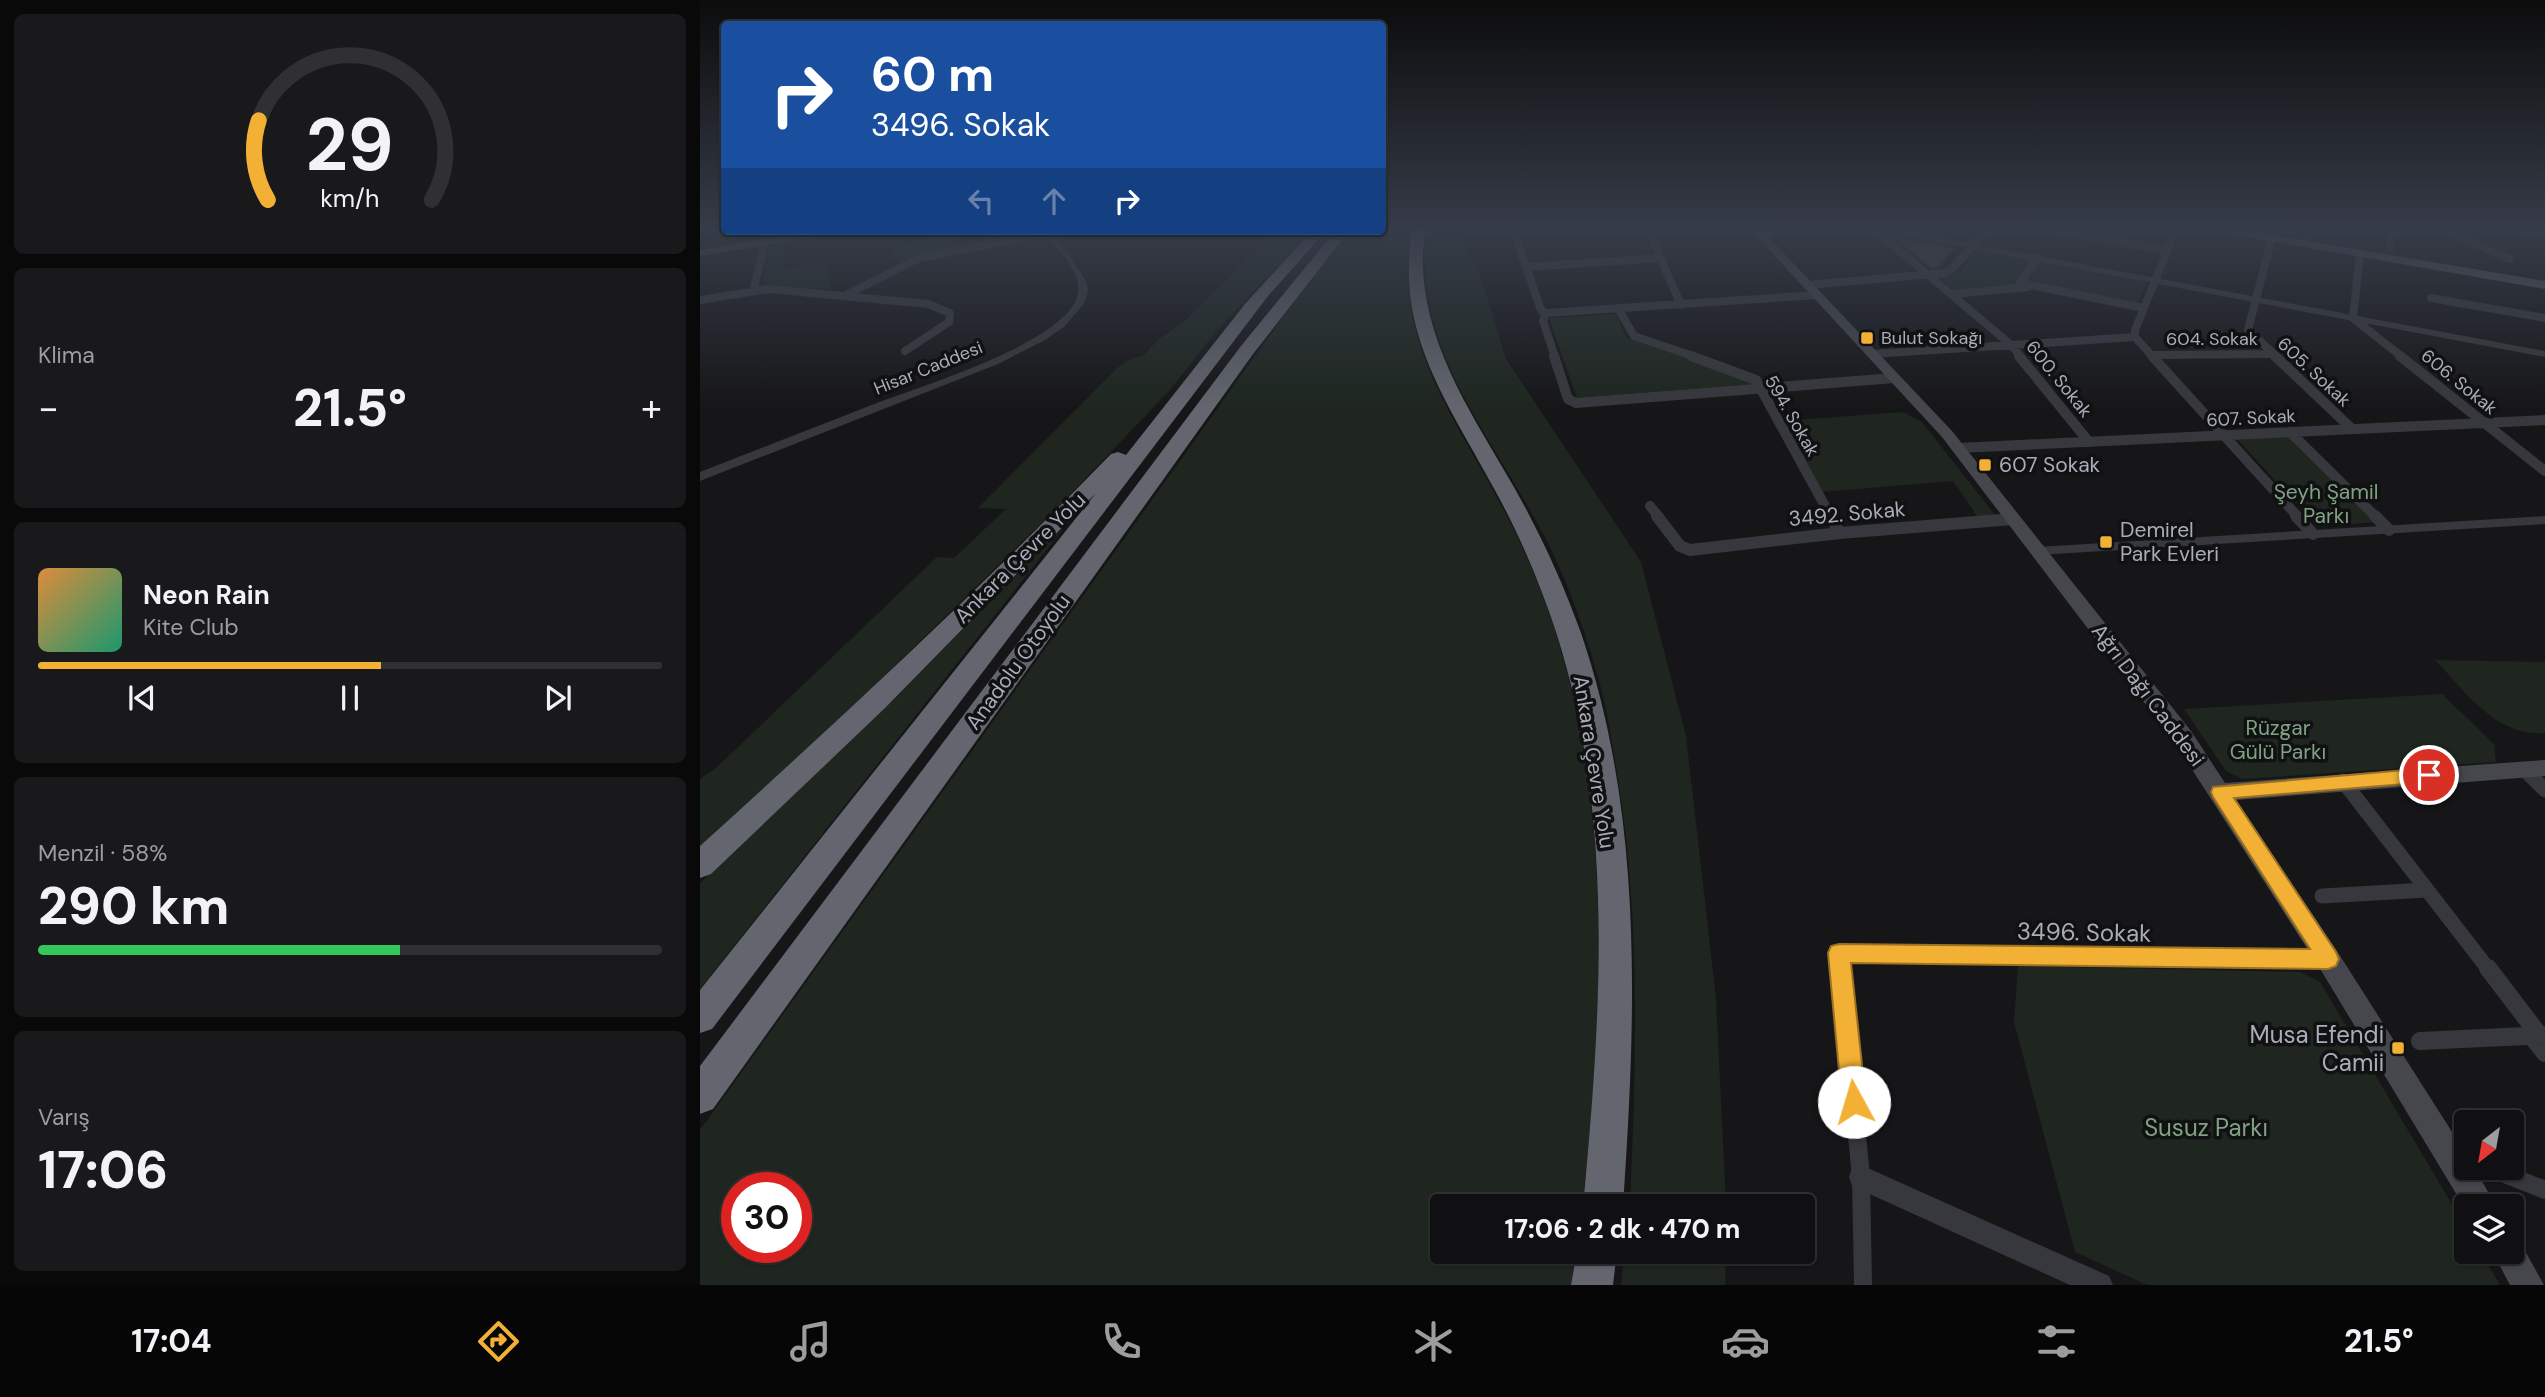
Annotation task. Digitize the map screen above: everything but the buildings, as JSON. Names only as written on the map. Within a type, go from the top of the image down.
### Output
[{"type":"highway","name":"Ankara Çevre Yolu","points":[[700,865],[867,710],[1042,538],[1139,435],[1220,337],[1267,289]]},
{"type":"highway","name":"Anadolu Otoyolu","points":[[700,1096],[1293,289]]},
{"type":"highway","name":"Ankara Çevre Yolu","points":[[1416,289],[1429,348],[1445,384],[1538,554],[1570,636],[1595,738],[1606,805],[1615,960],[1614,1052],[1604,1194]]},
{"type":"highway","name":"Anadolu Otoyolu","points":[[700,1017],[1261,296]]},
{"type":"highway","points":[[1592,1285],[1595,1264]]},
{"type":"main road","name":"Ağrı Dağı Caddesi","points":[[1812,290],[1958,448],[2183,737],[2454,1150]]},
{"type":"main road","points":[[2220,792],[2535,768]]},
{"type":"main road","points":[[2516,1264],[2528,1285]]},
{"type":"street","points":[[700,300],[769,289],[928,304],[950,313],[949,322],[940,330],[905,351]]},
{"type":"street","points":[[845,295],[856,289]]},
{"type":"street","name":"Hisar Caddesi","points":[[700,477],[1019,349],[1054,329],[1077,307],[1084,289]]},
{"type":"street","points":[[1534,289],[1541,310],[1546,313],[1681,305],[1820,289]]},
{"type":"street","points":[[1674,289],[1681,305]]},
{"type":"street","name":"600. Sokak","points":[[1946,289],[2011,345],[2089,442]]},
{"type":"street","points":[[1952,294],[2002,289]]},
{"type":"street","points":[[2048,289],[2144,307]]},
{"type":"street","points":[[2135,337],[2151,289]]},
{"type":"street","points":[[2202,289],[2545,354]]},
{"type":"street","points":[[2255,299],[2258,289]]},
{"type":"street","points":[[2353,318],[2356,289]]},
{"type":"street","points":[[2431,298],[2545,318]]},
{"type":"street","name":"605. Sokak","points":[[2255,299],[2248,330],[2352,429]]},
{"type":"street","name":"594. Sokak","points":[[1619,310],[1634,336],[1756,380],[1840,533]]},
{"type":"street","points":[[1546,313],[1543,321],[1568,399],[1576,403],[1894,378]]},
{"type":"street","name":"606. Sokak","points":[[2353,318],[2545,471]]},
{"type":"street","points":[[1872,354],[2135,337]]},
{"type":"street","points":[[2135,337],[2313,534]]},
{"type":"street","name":"604. Sokak","points":[[2151,355],[2273,354]]},
{"type":"street","name":"607. Sokak","points":[[1958,448],[2545,420]]},
{"type":"street","points":[[2290,432],[2389,530]]},
{"type":"street","name":"3492. Sokak","points":[[1650,506],[1685,550],[1840,533],[2013,519]]},
{"type":"street","points":[[2037,551],[2545,520]]},
{"type":"street","points":[[2535,768],[2545,790]]},
{"type":"street","points":[[2343,781],[2538,1035],[2545,1053]]},
{"type":"street","points":[[2322,896],[2427,890]]},
{"type":"street","name":"3496. Sokak","points":[[1861,1177],[1839,953],[2328,959]]},
{"type":"street","points":[[2420,1041],[2538,1035]]},
{"type":"street","points":[[1863,1285],[1861,1177],[2100,1285]]},
{"type":"street","points":[[2520,1180],[2545,1190]]},
{"type":"shaded area","points":[[2060,289],[2145,289],[2137,304]]},
{"type":"green space","points":[[1217,289],[1256,289],[1214,334],[1169,391],[1062,503],[870,690],[700,849],[700,779],[716,768],[937,557],[954,558],[1006,509],[978,508],[1117,368],[1144,355],[1158,340],[1187,319]]},
{"type":"green space","points":[[1303,289],[1409,289],[1420,346],[1435,382],[1519,541],[1536,579],[1564,660],[1582,744],[1592,810],[1599,942],[1594,1075],[1583,1194],[1430,1194],[1430,1264],[1574,1264],[1571,1285],[700,1285],[700,1130]]},
{"type":"green space","points":[[1427,289],[1484,289],[1506,359],[1641,562],[1686,736],[1716,998],[1725,1194],[1630,1194],[1635,992],[1630,886],[1618,779],[1600,684],[1584,631],[1554,555],[1474,416],[1441,346],[1430,309]]},
{"type":"green space","points":[[1953,289],[1986,289],[1956,292]]},
{"type":"green space","points":[[1616,314],[1626,337],[1730,371],[1754,384],[1577,398],[1549,318]]},
{"type":"green space","points":[[1903,412],[1922,422],[1995,515],[1979,519],[1953,481],[1822,492],[1783,421]]},
{"type":"green space","name":"Şeyh Şamil Parkı","points":[[2290,437],[2375,522],[2318,527],[2237,439]]},
{"type":"green space","points":[[1067,524],[700,989],[700,883],[892,701]]},
{"type":"green space","points":[[2435,660],[2545,662],[2545,733],[2528,733],[2497,720],[2470,698]]},
{"type":"green space","name":"Rüzgar Gülü Parkı","points":[[2442,694],[2494,744],[2496,762],[2242,779],[2226,771],[2184,709]]},
{"type":"green space","name":"Susuz Parkı","points":[[2018,966],[2300,972],[2320,982],[2454,1208],[2454,1264],[2488,1264],[2500,1285],[2147,1285],[2075,1252],[2014,1022]]},
{"type":"green space","points":[[1623,1264],[1726,1264],[1725,1285],[1621,1285]]},
{"type":"place","name":"Bulut Sokağı","points":[[1867,338]]},
{"type":"place","name":"607 Sokak","points":[[1985,465]]},
{"type":"place","name":"Demirel Park Evleri","points":[[2106,542]]},
{"type":"place","name":"Musa Efendi Camii","points":[[2398,1048]]},
{"type":"route","points":[[1854,1102],[1839,953],[2328,959],[2220,792],[2429,775]]}]
